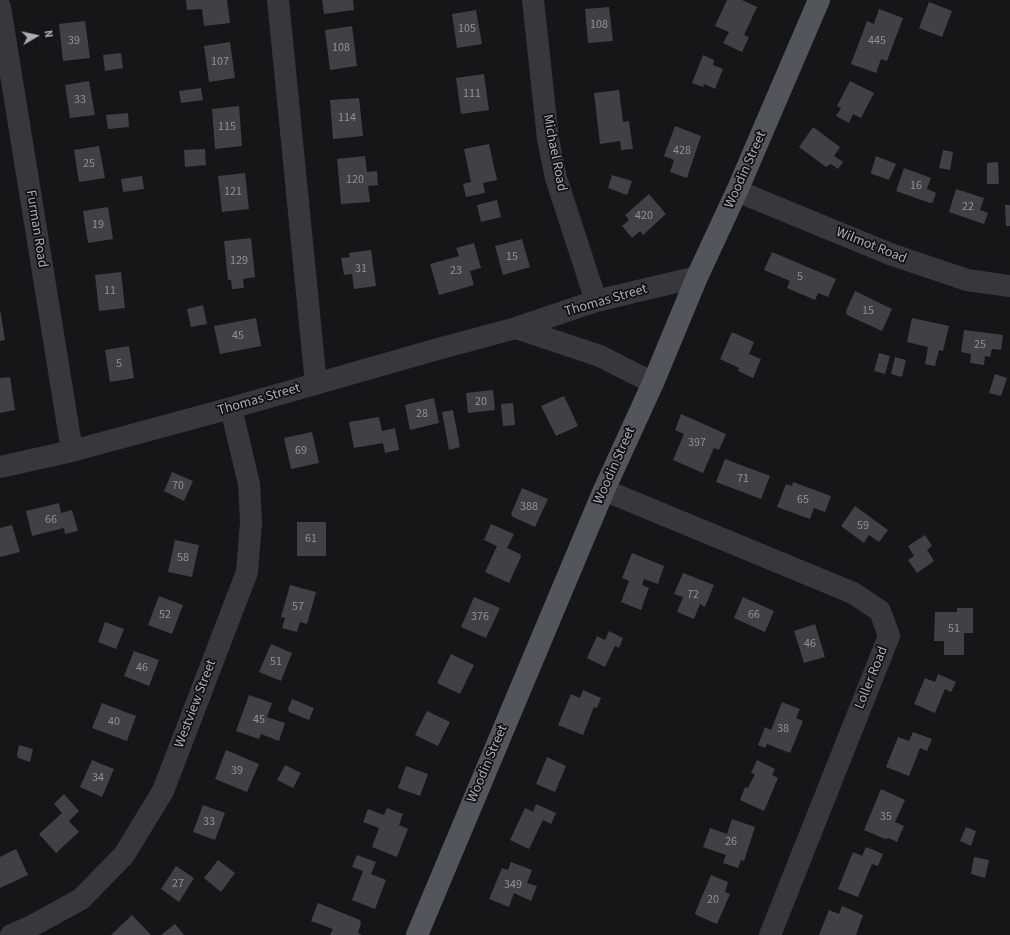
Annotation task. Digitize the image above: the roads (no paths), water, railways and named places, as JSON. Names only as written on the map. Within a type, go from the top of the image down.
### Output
[{"type":"main road","name":"Woodin Street","points":[[417,935],[604,490],[653,383],[697,277],[737,191],[819,0]]},
{"type":"street","points":[[278,0],[316,384]]},
{"type":"street","name":"Michael Road","points":[[533,0],[548,139],[556,178],[596,301]]},
{"type":"street","name":"Furman Road","points":[[0,7],[72,451]]},
{"type":"street","name":"Wilmot Road","points":[[737,191],[890,254],[967,280],[1010,286]]},
{"type":"street","name":"Thomas Street","points":[[0,467],[72,451],[232,408],[516,328],[596,301],[697,277]]},
{"type":"street","points":[[516,328],[600,356],[653,383]]},
{"type":"street","name":"Westview Street","points":[[11,935],[32,926],[81,899],[124,855],[163,791],[247,572],[251,522],[249,484],[232,408]]},
{"type":"street","name":"Loller Road","points":[[604,490],[853,593],[880,610],[889,636],[770,935]]}]
